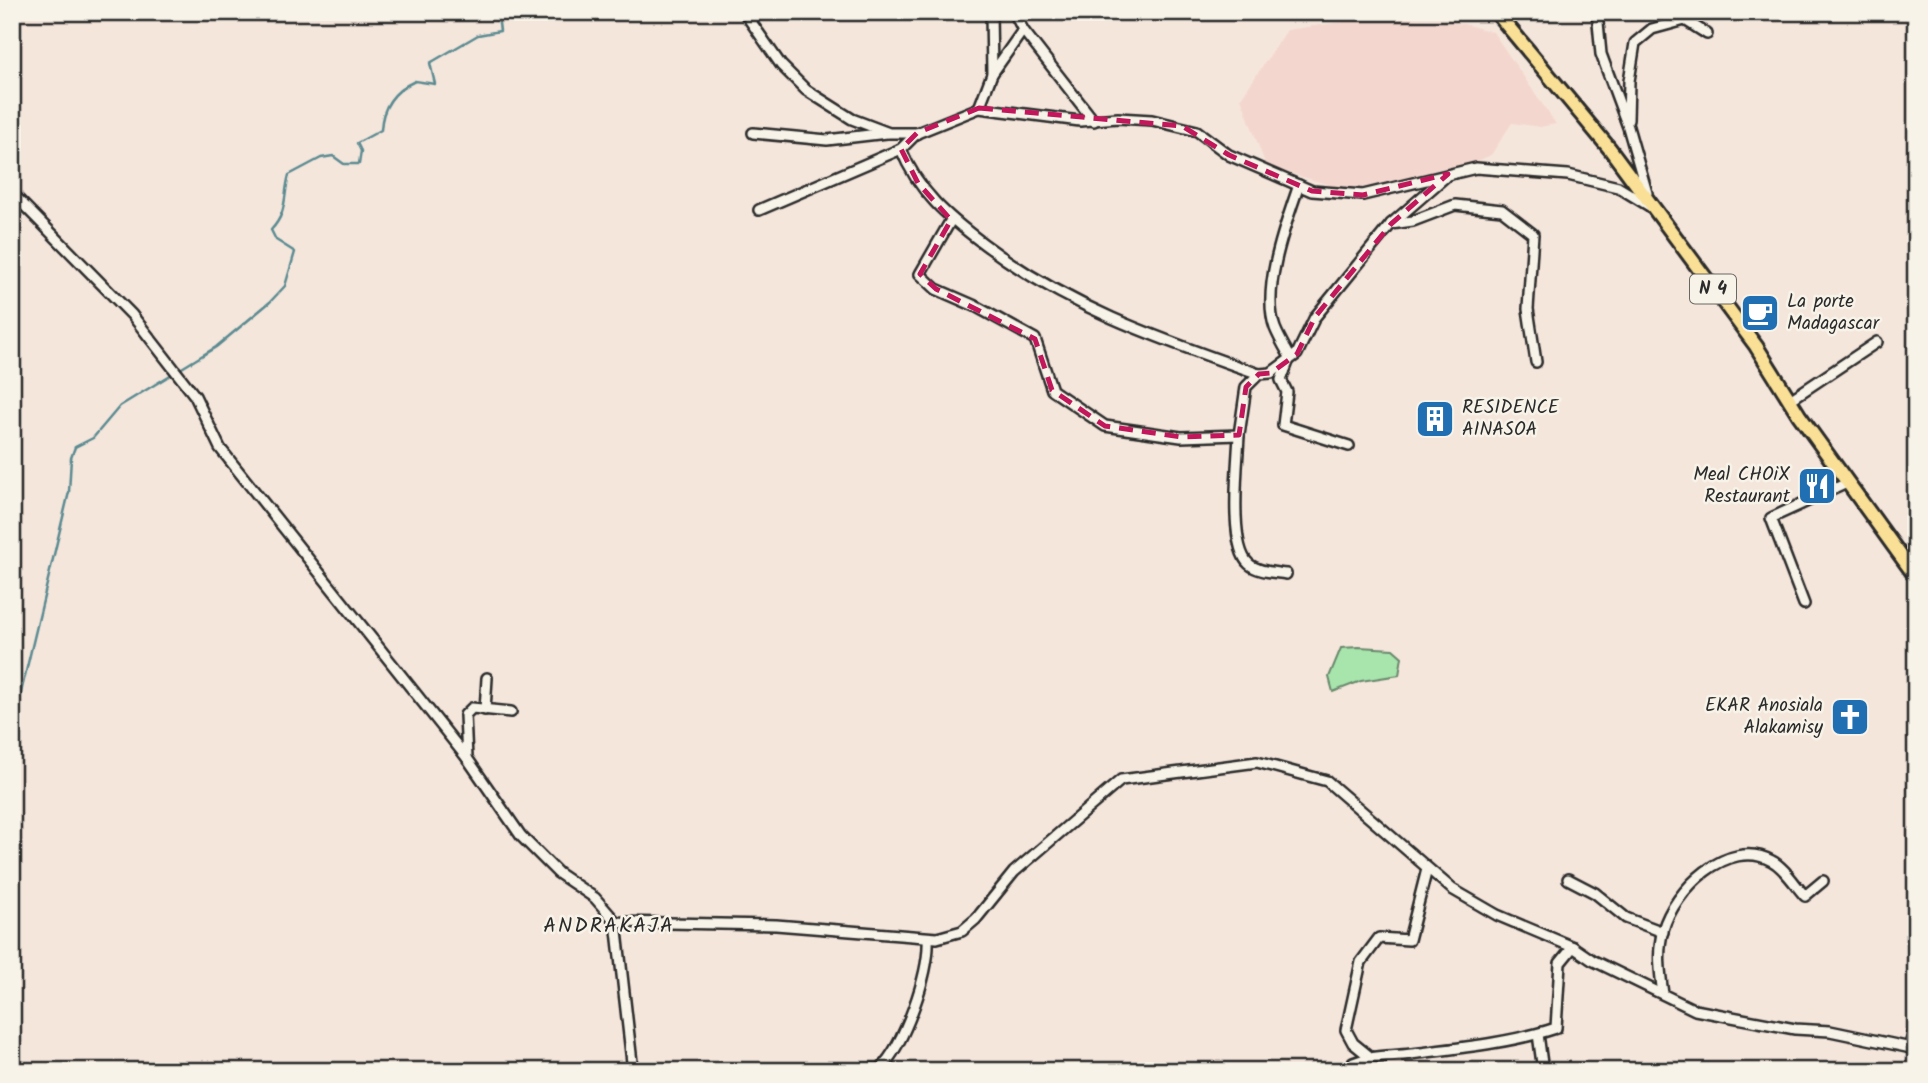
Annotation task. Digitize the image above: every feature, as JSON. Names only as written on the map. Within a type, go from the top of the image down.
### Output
[{"type":"main road","name":"N 4","points":[[1496,12],[1610,149],[1756,346],[1847,483],[1916,577]]},
{"type":"street","points":[[744,12],[781,65],[806,90],[852,119],[889,133]]},
{"type":"street","points":[[991,12],[992,74]]},
{"type":"street","points":[[1014,12],[1023,30],[1094,121]]},
{"type":"street","points":[[1597,12],[1601,54],[1628,127],[1641,178],[1653,208]]},
{"type":"street","points":[[1628,127],[1629,80],[1635,43],[1652,29],[1685,19],[1707,34]]},
{"type":"street","points":[[979,108],[992,74],[1023,30]]},
{"type":"street","points":[[753,133],[827,140],[889,133],[917,133],[979,108],[1094,121],[1118,118],[1182,126],[1197,131],[1228,155],[1312,191],[1363,195],[1476,168],[1568,175],[1618,187],[1653,208]]},
{"type":"street","points":[[759,210],[901,149],[917,133]]},
{"type":"street","points":[[901,149],[918,183],[951,220],[1022,273],[1099,314],[1259,373],[1271,373],[1297,354],[1315,317],[1391,223],[1448,174]]},
{"type":"street","points":[[1299,186],[1278,242],[1272,307],[1275,327],[1290,357],[1281,380],[1287,392],[1283,425],[1349,446]]},
{"type":"street","points":[[12,193],[132,315],[195,396],[220,449],[467,758],[521,836],[558,873],[595,898],[616,922],[633,1071]]},
{"type":"street","points":[[1391,223],[1413,221],[1455,205],[1502,210],[1533,234],[1528,309],[1536,362]]},
{"type":"street","points":[[951,220],[920,274],[936,289],[975,306],[1035,339],[1052,390],[1105,426],[1181,437],[1239,435]]},
{"type":"street","points":[[1790,400],[1877,342]]},
{"type":"street","points":[[1259,373],[1246,387],[1239,435],[1237,518],[1241,551],[1248,563],[1258,570],[1286,575]]},
{"type":"street","points":[[1804,604],[1771,518],[1847,483]]},
{"type":"street","points":[[485,710],[487,678]]},
{"type":"street","points":[[467,758],[465,715],[472,709],[511,712]]},
{"type":"street","points":[[616,922],[776,925],[928,938],[961,931],[976,919],[1014,872],[1121,780],[1256,762],[1296,770],[1327,781],[1452,889],[1497,915],[1573,947],[1592,960],[1695,1010],[1912,1049],[1916,1025]]},
{"type":"street","points":[[1663,994],[1659,964],[1663,932],[1673,904],[1718,862],[1744,854],[1772,861],[1805,896],[1823,881]]},
{"type":"street","points":[[1369,1056],[1353,1043],[1346,1030],[1361,962],[1379,938],[1409,940],[1427,869]]},
{"type":"street","points":[[1568,879],[1595,893],[1626,918],[1663,932]]},
{"type":"street","points":[[816,1071],[880,1069],[890,1059],[913,1008],[929,952],[928,938]]},
{"type":"street","points":[[1350,1071],[1353,1063],[1369,1056],[1429,1052],[1538,1034],[1556,1028],[1560,963],[1573,947]]},
{"type":"street","points":[[1538,1034],[1543,1071]]},
{"type":"highlighted area","points":[[979,108],[1182,126],[1229,155],[1312,191],[1363,195],[1448,174],[1391,224],[1315,317],[1297,354],[1271,373],[1259,374],[1246,387],[1239,435],[1181,437],[1105,426],[1052,390],[1035,339],[936,289],[920,274],[951,220],[918,183],[901,149],[917,133]]},
{"type":"shaded area","points":[[1382,16],[1464,24],[1493,32],[1556,124],[1540,127],[1512,123],[1491,155],[1467,166],[1388,184],[1356,188],[1336,187],[1266,166],[1241,98],[1287,30]]},
{"type":"green space","points":[[1341,648],[1393,649],[1402,657],[1399,675],[1361,681],[1333,692],[1329,677]]},
{"type":"waterway","points":[[12,730],[69,492],[71,458],[75,447],[93,438],[120,406],[216,347],[285,286],[295,252],[276,240],[271,230],[283,210],[289,175],[321,158],[333,156],[344,164],[359,164],[361,151],[357,143],[381,130],[386,107],[395,95],[415,81],[435,84],[430,63],[478,35],[500,31],[498,15],[511,17],[518,12]]},
{"type":"place","name":"La porte Madagascar","points":[[1760,313]]},
{"type":"place","name":"RESIDENCE AINASOA","points":[[1435,419]]},
{"type":"place","name":"Meal CHOiX Restaurant","points":[[1817,486]]},
{"type":"place","name":"EKAR Anosiala Alakamisy","points":[[1850,717]]},
{"type":"district","name":"ANDRAKAJA","points":[[609,926]]}]
